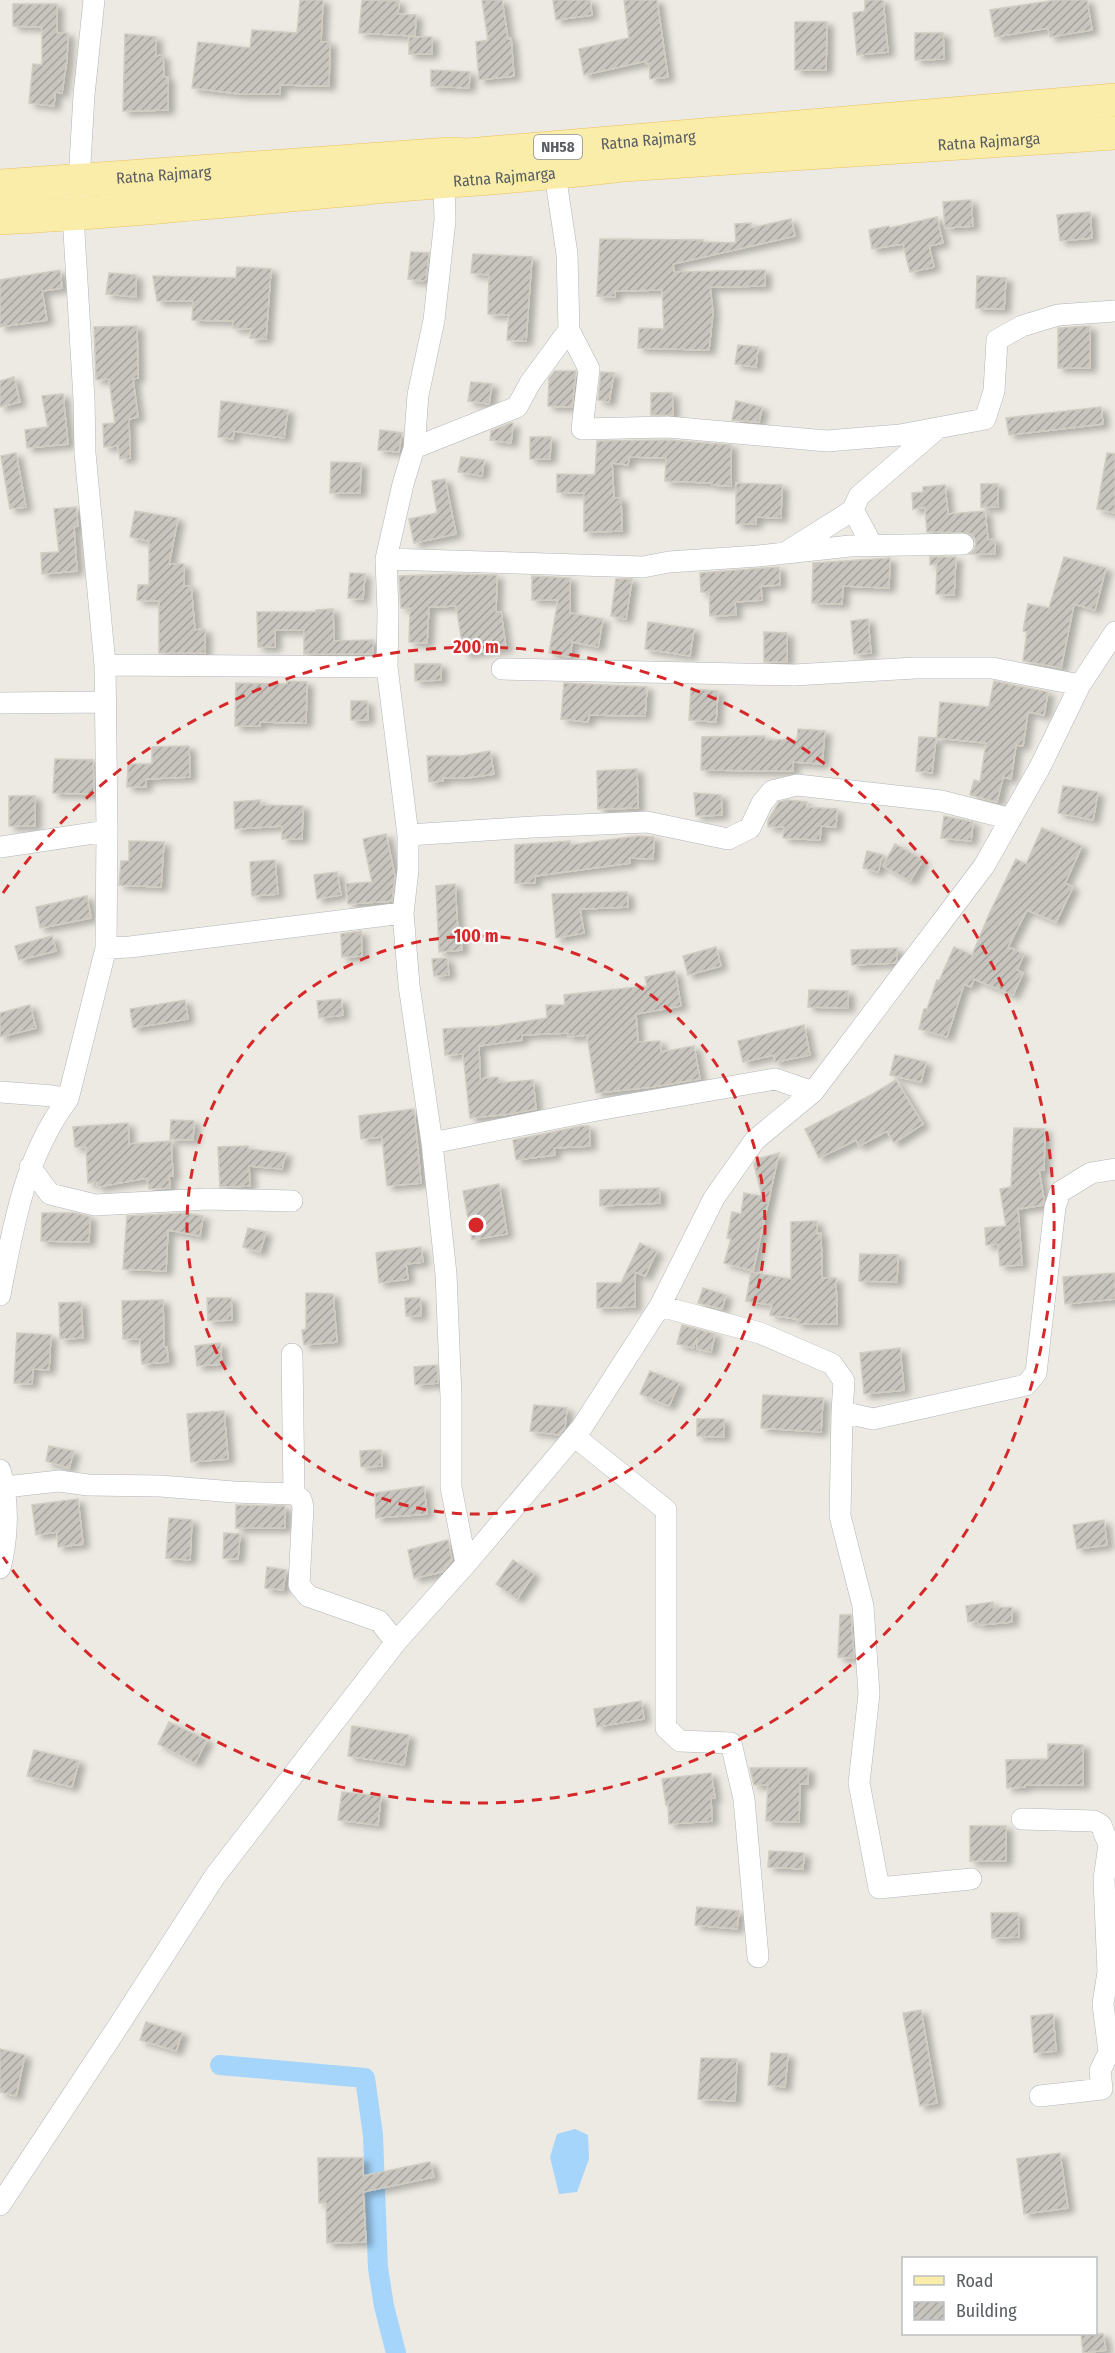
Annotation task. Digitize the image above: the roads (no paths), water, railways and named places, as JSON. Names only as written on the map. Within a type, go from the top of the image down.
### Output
[{"type":"main road","name":"Ratna Rajmarg","points":[[0,186],[450,153],[467,155],[1115,100]]},
{"type":"main road","name":"Ratna Rajmarga","points":[[0,218],[555,174],[623,165],[1115,133]]},
{"type":"street","points":[[0,1294],[13,1227],[30,1167],[55,1117],[68,1099],[106,948],[105,665],[85,453],[73,214],[79,181],[84,95],[94,0]]},
{"type":"street","points":[[555,174],[567,254],[569,330],[589,369],[582,429],[668,427],[827,441],[900,435],[985,419],[994,391],[997,340],[1022,326],[1058,315],[1115,311]]},
{"type":"street","points":[[444,181],[445,220],[434,320],[418,395],[414,448],[386,559],[387,667],[408,835],[408,870],[403,913],[409,985],[432,1143],[446,1274],[451,1397],[451,1486],[466,1564]]},
{"type":"street","points":[[414,448],[517,407],[530,383],[569,330]]},
{"type":"street","points":[[783,554],[853,510],[859,496],[939,428]]},
{"type":"street","points":[[853,510],[872,545]]},
{"type":"street","points":[[386,559],[643,567],[669,562],[872,545],[963,544]]},
{"type":"street","points":[[0,2205],[214,1876],[396,1642],[466,1564],[574,1436],[660,1306],[714,1198],[755,1140],[813,1092],[984,866],[1040,767],[1080,685],[1115,632]]},
{"type":"street","points":[[105,665],[387,667]]},
{"type":"street","points":[[502,669],[794,675],[915,668],[992,668],[1080,685]]},
{"type":"street","points":[[0,703],[106,702]]},
{"type":"street","points":[[408,835],[532,826],[647,822],[728,839],[750,828],[762,803],[772,791],[797,785],[940,801],[1011,819]]},
{"type":"street","points":[[0,847],[107,831]]},
{"type":"street","points":[[106,948],[130,947],[403,913]]},
{"type":"street","points":[[432,1143],[775,1078],[813,1092]]},
{"type":"street","points":[[0,1092],[68,1099]]},
{"type":"street","points":[[30,1167],[50,1194],[95,1205],[208,1199],[292,1201]]},
{"type":"street","points":[[842,1412],[873,1419],[1026,1385],[1035,1373],[1055,1207],[1059,1192],[1091,1173],[1115,1169]]},
{"type":"street","points":[[660,1306],[760,1333],[832,1364],[844,1381],[840,1516],[863,1606],[869,1694],[859,1783],[879,1888],[970,1879]]},
{"type":"street","points":[[292,1354],[294,1494]]},
{"type":"street","points":[[574,1436],[666,1510],[666,1728],[680,1741],[731,1743],[744,1798],[758,1957]]},
{"type":"street","points":[[0,1568],[4,1551],[3,1479],[294,1494],[302,1499],[303,1507],[299,1585],[308,1596],[379,1622],[396,1642]]},
{"type":"street","points":[[1022,1819],[1094,1821],[1101,1825],[1112,1845],[1104,1879],[1108,1972],[1103,2004],[1109,2052],[1100,2071],[1102,2090],[1040,2096]]},
{"type":"water","points":[[575,2129],[588,2135],[589,2159],[577,2192],[559,2194],[550,2157],[557,2134]]},
{"type":"waterway","points":[[220,2065],[365,2078],[373,2135],[378,2268],[384,2306],[396,2353]]}]
